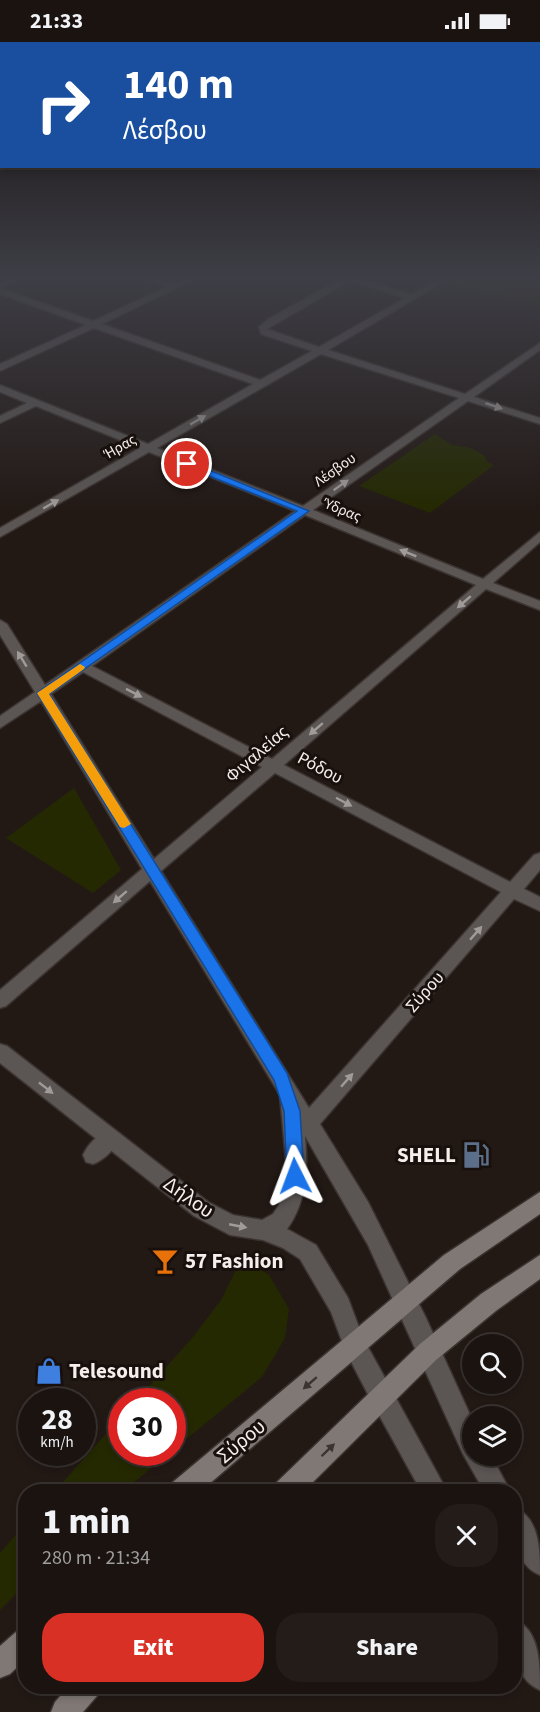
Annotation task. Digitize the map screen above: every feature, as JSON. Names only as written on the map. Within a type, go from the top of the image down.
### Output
[{"type":"main road","name":"Σύρου","points":[[191,1484],[452,1262],[540,1202]]},
{"type":"main road","points":[[292,1484],[428,1352],[489,1302],[540,1266]]},
{"type":"main road","points":[[0,1664],[18,1647]]},
{"type":"main road","points":[[65,1712],[80,1694]]},
{"type":"street","points":[[0,368],[24,357]]},
{"type":"street","points":[[183,357],[261,384]]},
{"type":"street","name":"Ήρας","points":[[0,533],[305,357]]},
{"type":"street","points":[[342,357],[540,421]]},
{"type":"street","name":"Λέσβου","points":[[0,723],[525,357]]},
{"type":"street","name":"Ύδρας","points":[[0,388],[540,606]]},
{"type":"street","points":[[0,420],[36,402]]},
{"type":"street","name":"Φιγαλείας","points":[[0,1001],[540,537]]},
{"type":"street","points":[[0,624],[361,1209],[408,1300],[428,1352],[462,1424]]},
{"type":"street","name":"Ρόδου","points":[[82,666],[540,905]]},
{"type":"street","name":"Σύρου","points":[[308,1123],[540,859]]},
{"type":"street","name":"Δήλου","points":[[0,1052],[201,1209],[230,1225],[263,1230],[290,1240],[309,1252],[340,1306],[354,1344],[382,1398],[431,1484]]},
{"type":"street","points":[[263,1230],[280,1221],[291,1200],[295,1176],[292,1111],[281,1078]]},
{"type":"street","points":[[93,1155],[110,1138]]},
{"type":"street","points":[[483,1466],[494,1484]]},
{"type":"street","points":[[522,1532],[540,1562]]},
{"type":"street","points":[[522,1646],[540,1676]]},
{"type":"green space","points":[[435,434],[452,445],[471,448],[485,456],[487,462],[494,465],[430,513],[359,486]]},
{"type":"green space","points":[[74,788],[121,870],[93,893],[6,838]]},
{"type":"green space","points":[[242,1258],[269,1275],[289,1309],[285,1338],[262,1377],[186,1439],[186,1388],[148,1388],[193,1337],[221,1300]]},
{"type":"green space","points":[[108,1432],[108,1466],[154,1466],[132,1484],[61,1484],[77,1466],[96,1466],[96,1445]]},
{"type":"green space","points":[[18,1532],[18,1592],[0,1610],[0,1553]]},
{"type":"slow traffic","points":[[80,667],[42,693],[124,824]]},
{"type":"place","name":"SHELL","points":[[476,1155]]},
{"type":"place","name":"57 Fashion","points":[[165,1261]]},
{"type":"place","name":"Telesound","points":[[49,1371]]},
{"type":"route","points":[[187,464],[304,511],[42,693],[281,1078],[292,1111],[295,1176]]}]
